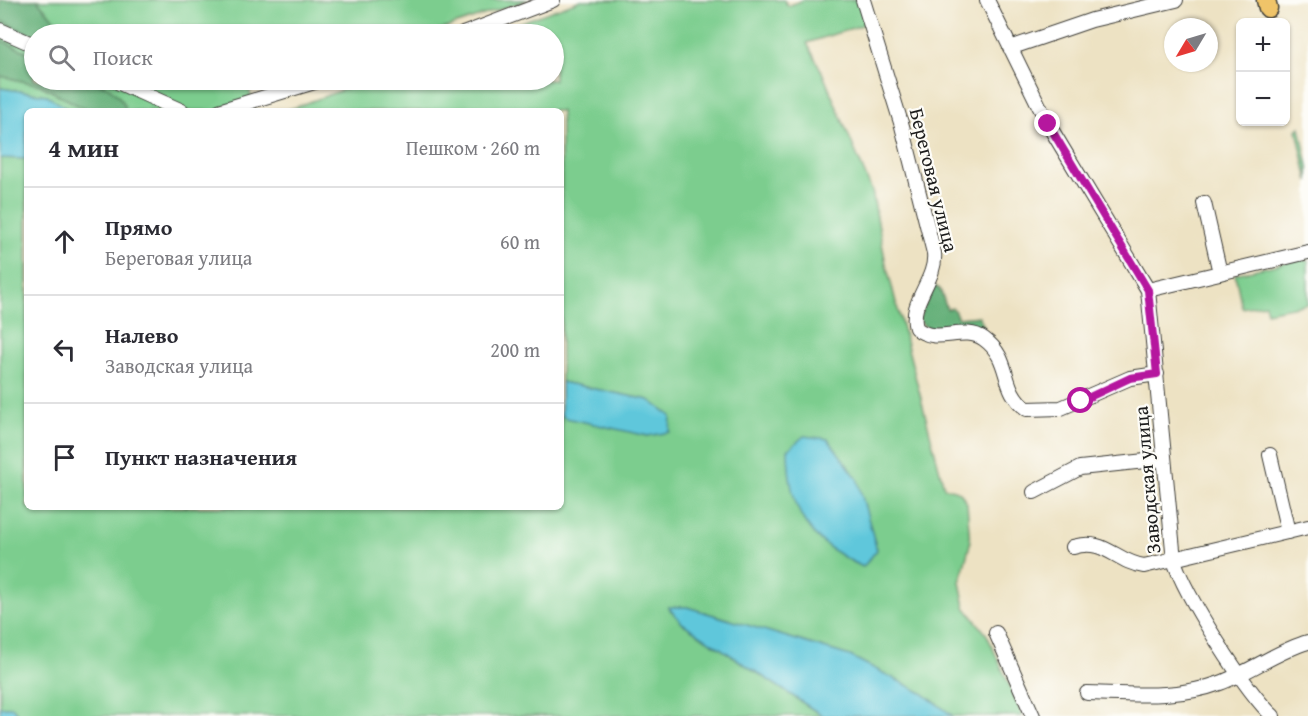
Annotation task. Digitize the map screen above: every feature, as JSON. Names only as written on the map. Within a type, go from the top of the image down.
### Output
[{"type":"street","points":[[489,24],[553,0]]},
{"type":"street","name":"Береговая улица","points":[[862,0],[902,126],[934,253],[935,266],[914,315],[916,328],[933,337],[975,334],[984,339],[1003,360],[1007,383],[1017,399],[1027,409],[1061,408],[1130,378],[1157,374]]},
{"type":"street","name":"Заводская улица","points":[[987,0],[1048,124],[1148,290],[1174,560],[1183,582],[1239,674],[1260,704],[1273,716]]},
{"type":"street","points":[[1010,48],[1092,20],[1176,0]]},
{"type":"street","points":[[0,30],[24,41]]},
{"type":"street","points":[[135,90],[175,108]]},
{"type":"street","points":[[229,108],[288,90]]},
{"type":"street","points":[[1204,203],[1220,273]]},
{"type":"street","points":[[1148,290],[1308,252]]},
{"type":"street","points":[[1269,455],[1288,532]]},
{"type":"street","points":[[1034,492],[1077,468],[1164,459]]},
{"type":"street","points":[[1073,547],[1093,543],[1135,564],[1144,566],[1308,527]]},
{"type":"street","points":[[996,633],[1033,716]]},
{"type":"street","points":[[1087,693],[1167,694],[1195,691],[1224,682],[1308,642]]},
{"type":"green space","points":[[0,0],[37,0],[58,24],[24,24],[24,31],[0,20]]},
{"type":"green space","points":[[37,0],[528,0],[457,24],[58,24]]},
{"type":"green space","points":[[581,0],[784,0],[788,6],[803,0],[859,0],[868,23],[807,43],[822,72],[872,191],[886,264],[944,487],[960,492],[967,503],[970,544],[960,582],[965,607],[987,635],[1023,716],[953,716],[922,693],[850,656],[687,607],[669,608],[682,623],[823,716],[19,716],[12,707],[0,707],[0,158],[24,159],[24,510],[564,510],[564,416],[648,436],[649,400],[564,383],[564,108],[293,108],[342,90],[564,90],[564,24],[516,24]]},
{"type":"green space","points":[[0,20],[24,31],[24,51],[0,40]]},
{"type":"green space","points":[[0,40],[24,51],[24,81],[0,76]]},
{"type":"green space","points":[[0,76],[24,81],[24,90],[49,90],[83,108],[66,108],[46,95],[0,88]]},
{"type":"green space","points":[[49,90],[111,90],[118,95],[125,106],[124,108],[83,108]]},
{"type":"green space","points":[[109,90],[249,90],[254,108],[124,108],[125,106]]},
{"type":"green space","points":[[1300,127],[1308,167],[1308,181],[1297,130]]},
{"type":"green space","points":[[1301,259],[1308,261],[1308,304],[1267,312],[1265,304],[1242,308],[1235,274]]},
{"type":"green space","points":[[934,286],[940,289],[947,309],[953,308],[958,318],[979,316],[984,327],[933,334],[918,320]]},
{"type":"water","points":[[0,88],[46,95],[66,108],[24,108],[24,159],[0,158]]},
{"type":"water","points":[[564,383],[649,400],[671,416],[670,432],[648,436],[564,417]]},
{"type":"water","points":[[804,436],[828,439],[857,478],[877,550],[863,567],[844,557],[815,535],[797,507],[789,472],[788,450]]},
{"type":"water","points":[[668,607],[687,607],[850,656],[922,693],[953,716],[823,716],[682,623]]},
{"type":"water","points":[[0,707],[12,707],[19,716],[0,716]]},
{"type":"route","points":[[1048,124],[1148,290],[1157,374],[1130,378],[1081,401]]}]
